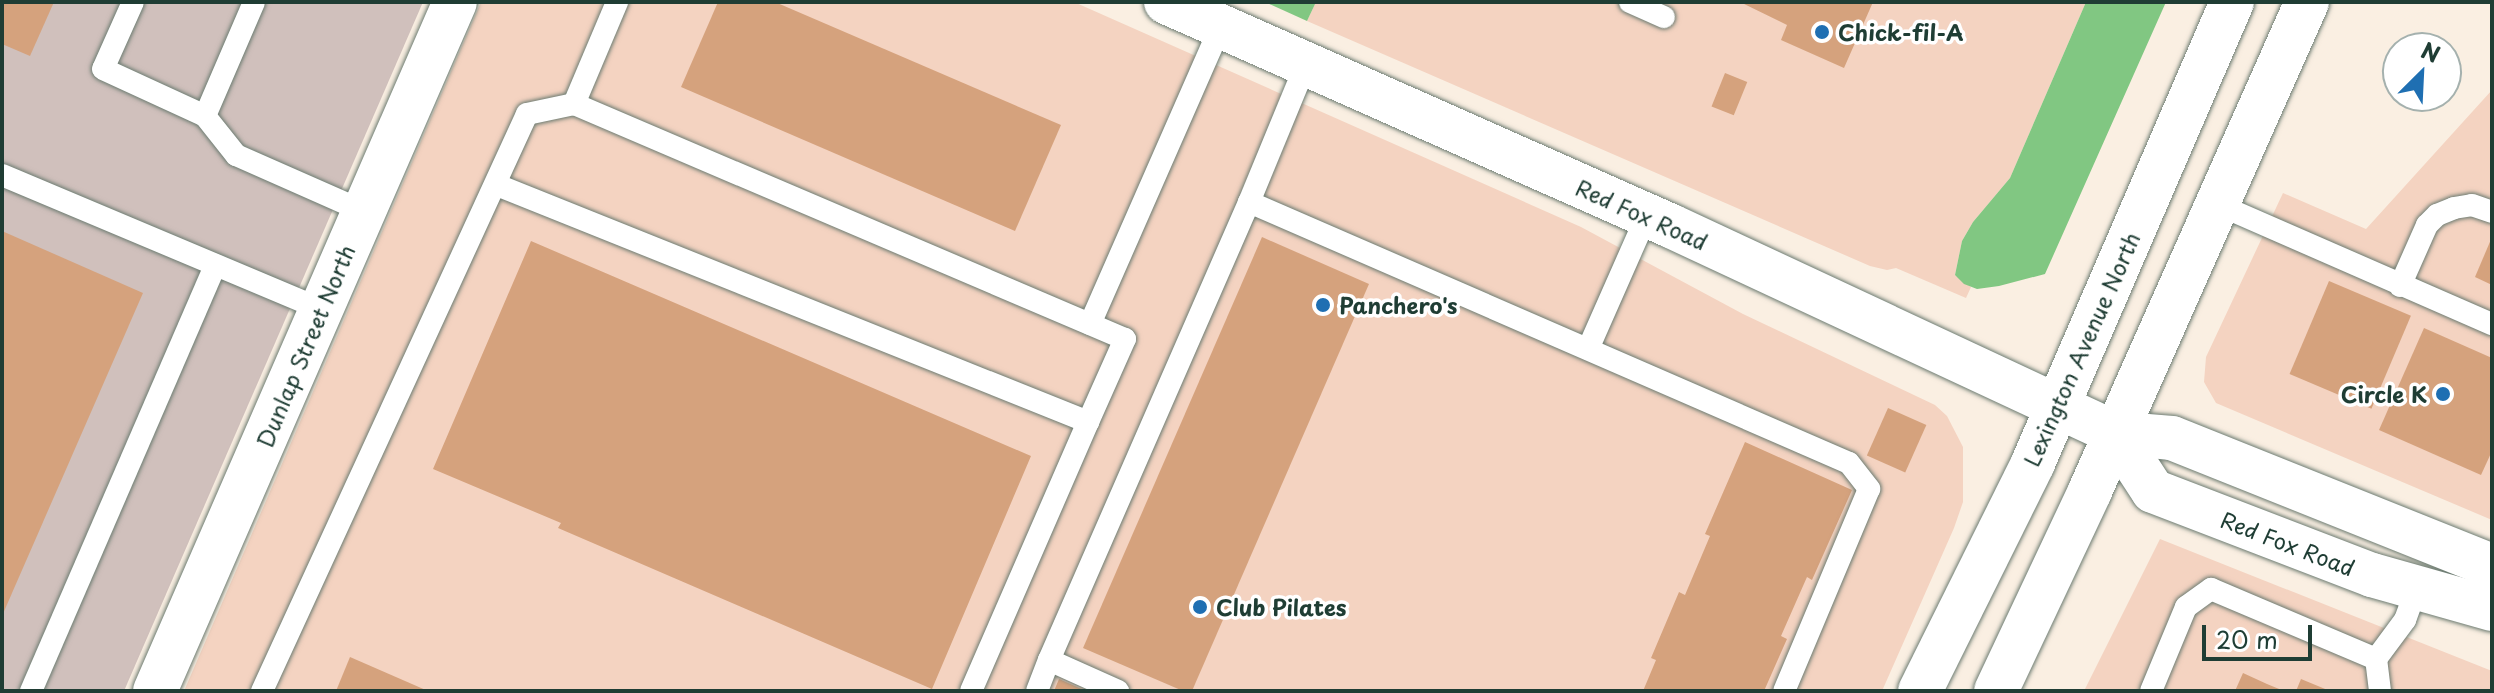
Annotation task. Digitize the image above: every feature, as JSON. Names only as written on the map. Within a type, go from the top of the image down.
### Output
[{"type":"street","name":"Dunlap Street North","points":[[155,691],[455,2]]},
{"type":"street","name":"Red Fox Road","points":[[1166,2],[1647,215],[2059,404],[2115,433],[2172,438],[2492,566]]},
{"type":"street","name":"Lexington Avenue North","points":[[1920,691],[2059,404],[2232,2]]},
{"type":"street","points":[[1997,691],[2307,2]]},
{"type":"street","name":"Red Fox Road","points":[[2115,433],[2153,491],[2416,589],[2492,609]]},
{"type":"lane","points":[[133,2],[103,69],[205,116],[236,155],[363,211]]},
{"type":"lane","points":[[205,116],[254,2]]},
{"type":"lane","points":[[574,104],[617,2]]},
{"type":"lane","points":[[1630,2],[1664,17]]},
{"type":"lane","points":[[1090,324],[1221,26]]},
{"type":"lane","points":[[1037,691],[1306,64]]},
{"type":"lane","points":[[262,691],[527,114],[574,104],[1125,339],[971,691]]},
{"type":"lane","points":[[2,175],[321,309]]},
{"type":"lane","points":[[497,185],[1088,422]]},
{"type":"lane","points":[[1249,202],[1849,463],[1869,489],[1784,691]]},
{"type":"lane","points":[[2217,204],[2492,324]]},
{"type":"lane","points":[[2400,286],[2427,225],[2437,215],[2472,205],[2492,212]]},
{"type":"lane","points":[[1588,349],[1647,215]]},
{"type":"lane","points":[[31,691],[215,265]]},
{"type":"lane","points":[[2151,691],[2186,607],[2211,589],[2376,659]]},
{"type":"lane","points":[[2380,691],[2376,659],[2405,620],[2416,589]]},
{"type":"lane","points":[[1049,660],[1118,691]]},
{"type":"shaded area","points":[[2,2],[423,2],[124,691],[2,691]]},
{"type":"shaded area","points":[[481,2],[1074,2],[1581,227],[1743,314],[1935,405],[1947,416],[1963,447],[1963,502],[1954,528],[1882,691],[184,691]]},
{"type":"shaded area","points":[[1316,2],[2086,2],[2010,178],[1973,222],[1962,241],[1955,275],[1971,287],[1966,298],[1896,268],[1887,270],[1870,266],[1307,21]]},
{"type":"shaded area","points":[[2492,90],[2492,520],[2216,403],[2204,382],[2206,357],[2283,193],[2366,229]]},
{"type":"shaded area","points":[[2160,539],[2492,671],[2492,691],[2084,691]]},
{"type":"green space","points":[[1265,2],[1316,2],[1307,21]]},
{"type":"green space","points":[[2086,2],[2166,2],[2045,274],[1977,289],[1964,284],[1955,275],[1962,241],[1973,222],[2010,178]]},
{"type":"building","points":[[2,2],[54,2],[30,56],[2,44]]},
{"type":"building","points":[[718,2],[775,2],[1061,125],[1015,231],[681,87]]},
{"type":"building","name":"Chick-fil-A","points":[[1740,2],[1873,2],[1844,68],[1781,40],[1787,25]]},
{"type":"building","points":[[1725,73],[1747,82],[1734,115],[1712,106]]},
{"type":"building","points":[[2,231],[143,293],[2,616]]},
{"type":"building","points":[[1262,237],[1369,284],[1192,691],[1183,691],[1083,648]]},
{"type":"building","points":[[2492,237],[2492,285],[2475,277]]},
{"type":"building","points":[[531,241],[1031,456],[932,689],[558,528],[561,523],[433,469]]},
{"type":"building","points":[[2329,281],[2411,316],[2371,409],[2290,374]]},
{"type":"building","name":"Circle K","points":[[2424,328],[2492,358],[2492,451],[2481,475],[2379,430]]},
{"type":"building","points":[[1888,408],[1926,425],[1905,473],[1867,456]]},
{"type":"building","points":[[1745,442],[1852,490],[1812,580],[1807,577],[1781,636],[1787,639],[1764,691],[1643,691],[1656,660],[1651,658],[1679,592],[1685,595],[1710,536],[1705,534]]},
{"type":"building","points":[[350,657],[428,691],[336,691]]},
{"type":"building","points":[[2243,673],[2267,684],[2284,691],[2235,691]]},
{"type":"building","points":[[1059,679],[1086,691],[1054,691]]},
{"type":"building","points":[[2301,679],[2330,691],[2296,691]]},
{"type":"place","name":"Chick-fil-A","points":[[1822,32]]},
{"type":"place","name":"Panchero's","points":[[1323,305]]},
{"type":"place","name":"Circle K","points":[[2443,394]]},
{"type":"place","name":"Club Pilates","points":[[1200,607]]}]
